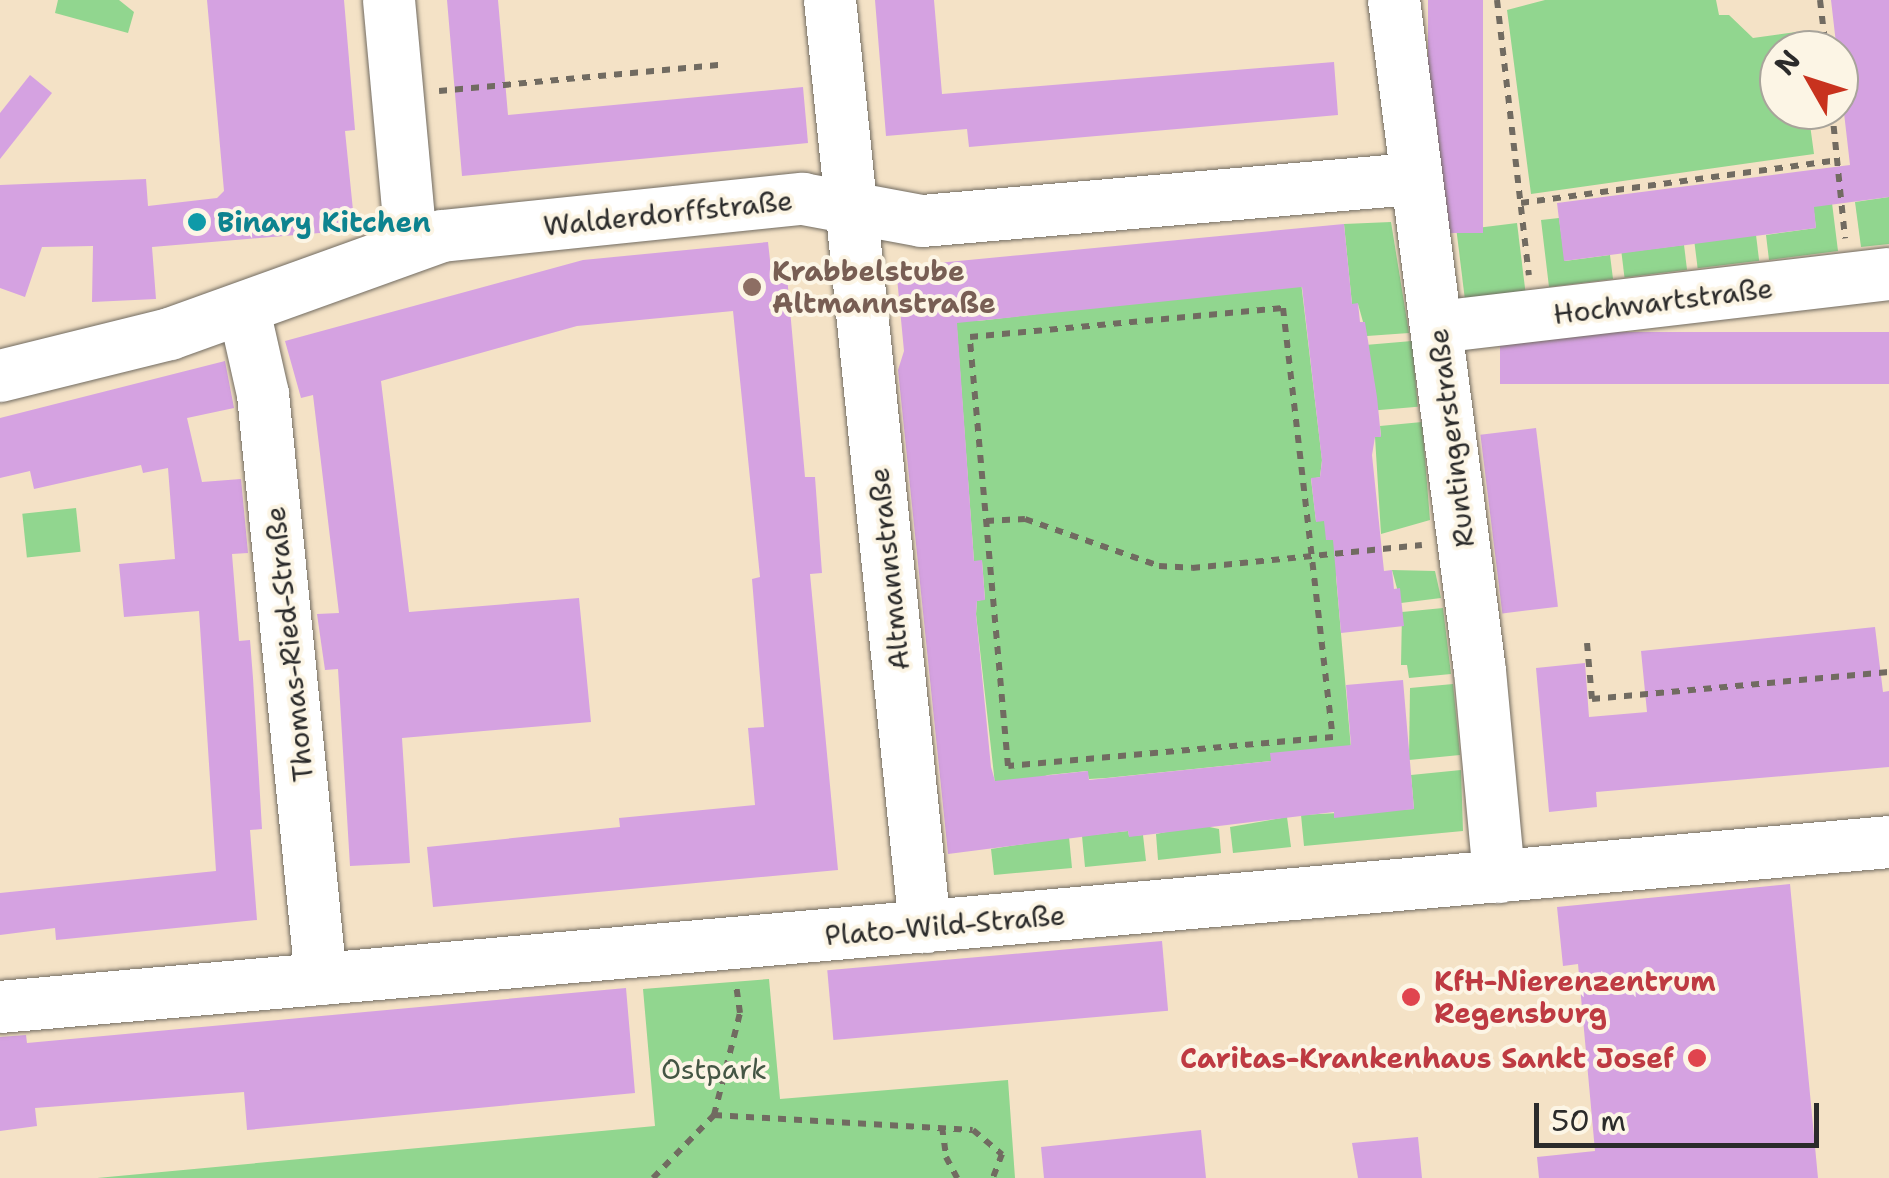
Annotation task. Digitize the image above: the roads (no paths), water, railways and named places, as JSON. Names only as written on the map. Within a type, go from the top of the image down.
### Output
[{"type":"street","points":[[389,0],[411,244]]},
{"type":"street","name":"Altmannstraße","points":[[830,0],[926,926]]},
{"type":"street","name":"Runtingerstraße","points":[[1394,0],[1438,327],[1499,877]]},
{"type":"street","name":"Walderdorffstraße","points":[[0,376],[244,310],[411,244],[803,199],[852,211],[953,220],[1416,179]]},
{"type":"street","name":"Hochwartstraße","points":[[1438,327],[1869,277]]},
{"type":"street","name":"Thomas-Ried-Straße","points":[[244,310],[266,413],[321,979]]},
{"type":"street","name":"Plato-Wild-Straße","points":[[0,1007],[1889,842]]},
{"type":"place","name":"Binary Kitchen","points":[[197,222]]},
{"type":"place","name":"Krabbelstube Altmannstraße","points":[[752,287]]},
{"type":"place","name":"KfH-Nierenzentrum Regensburg","points":[[1411,997]]},
{"type":"place","name":"Caritas-Krankenhaus Sankt Josef","points":[[1697,1058]]},
{"type":"park label","name":"Ostpark","points":[[714,1069]]}]
